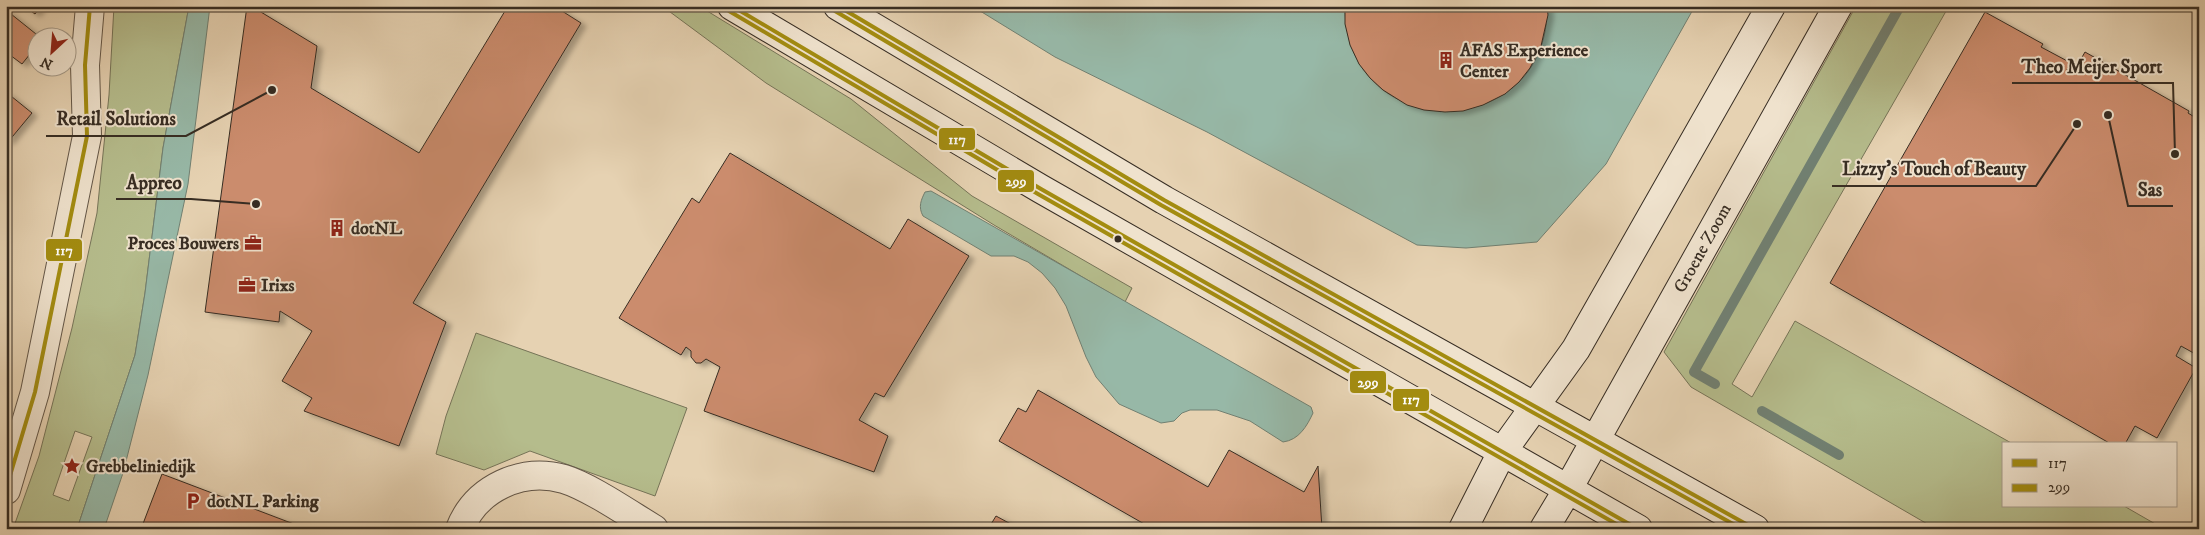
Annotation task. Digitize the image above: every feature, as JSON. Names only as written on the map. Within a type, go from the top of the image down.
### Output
[{"type":"main road","points":[[6,490],[35,392],[87,136],[85,65],[90,6]]},
{"type":"main road","points":[[732,6],[1049,194],[1638,529]]},
{"type":"main road","points":[[838,6],[1164,200],[1755,529]]},
{"type":"main road","points":[[1463,529],[1502,452],[1576,349],[1771,6]]},
{"type":"main road","name":"Groene Zoom","points":[[1544,529],[1568,490],[1838,6]]},
{"type":"main road","points":[[460,529],[472,506],[484,493],[503,483],[520,478],[544,477],[563,479],[579,485],[654,529]]},
{"type":"green space","points":[[114,6],[189,6],[163,148],[145,293],[135,355],[77,529],[13,529],[39,456],[72,328],[97,213],[109,95]],"holes":[[[75,431],[92,437],[69,501],[53,495]]]},
{"type":"green space","points":[[662,6],[699,6],[851,99],[972,196],[1132,288],[1125,302],[994,225],[766,83]]},
{"type":"green space","points":[[1856,6],[1949,6],[1732,384],[1752,397],[1795,321],[2009,442],[2002,442],[2002,508],[2127,508],[2164,529],[1936,529],[1691,387],[1664,352]]},
{"type":"green space","points":[[476,333],[687,408],[655,496],[530,451],[484,470],[436,454],[446,416]]},
{"type":"shaded area","points":[[189,6],[210,6],[188,184],[148,375],[123,473],[104,529],[77,529],[135,355],[145,293],[163,148]]},
{"type":"shaded area","points":[[972,6],[1345,6],[1354,52],[1377,85],[1409,104],[1447,111],[1484,104],[1517,84],[1539,52],[1547,6],[1695,6],[1606,164],[1537,242],[1466,248],[1417,245],[1207,132],[1055,57]]},
{"type":"shaded area","points":[[931,191],[1311,407],[1313,413],[1308,423],[1302,432],[1289,441],[1283,442],[1250,421],[1217,410],[1190,410],[1182,413],[1174,421],[1161,423],[1119,404],[1096,377],[1066,306],[1055,288],[1042,273],[1028,262],[1014,256],[991,256],[923,216],[920,207],[921,201],[925,192]]},
{"type":"building","points":[[24,6],[41,6],[35,14]]},
{"type":"building","name":"dotNL","points":[[247,6],[251,6],[317,46],[311,88],[419,153],[508,6],[554,6],[581,23],[413,303],[446,322],[399,446],[304,411],[312,398],[282,381],[312,331],[280,311],[279,322],[205,312]]},
{"type":"building","name":"AFAS Experience Center","points":[[1345,6],[1547,6],[1548,15],[1541,46],[1530,68],[1519,82],[1505,94],[1483,105],[1463,111],[1445,112],[1424,110],[1407,105],[1383,90],[1370,78],[1359,64],[1350,45],[1345,24]]},
{"type":"building","points":[[6,10],[28,28],[28,56],[22,64],[6,52]]},
{"type":"building","points":[[1985,12],[2043,44],[2041,47],[2071,63],[2067,70],[2073,73],[2085,52],[2189,111],[2188,113],[2199,120],[2199,356],[2181,346],[2176,356],[2196,368],[2157,438],[2135,426],[2126,442],[2108,442],[1830,283]]},
{"type":"building","points":[[6,92],[32,113],[8,142],[6,141]]},
{"type":"building","points":[[730,153],[890,249],[908,219],[969,256],[884,397],[875,393],[859,420],[888,436],[874,472],[704,411],[720,367],[706,359],[701,363],[696,363],[691,357],[691,351],[686,347],[681,355],[619,318],[692,198],[699,203]]},
{"type":"building","points":[[1038,390],[1208,487],[1229,450],[1304,492],[1318,466],[1322,529],[1153,529],[999,441],[1018,408],[1026,412]]},
{"type":"building","name":"dotNL Parking","points":[[162,474],[307,529],[141,529]]},
{"type":"building","points":[[996,516],[1020,529],[988,529]]},
{"type":"waterway","points":[[1715,384],[1694,372],[1900,6]]},
{"type":"waterway","points":[[1762,411],[1839,455]]},
{"type":"transit line","name":"117","points":[[6,489],[35,392],[87,136],[85,65],[90,6]]},
{"type":"transit line","name":"117","points":[[732,6],[1041,189],[1638,529]]},
{"type":"transit line","name":"117","points":[[838,6],[1164,200],[1755,529]]},
{"type":"transit line","name":"299","points":[[729,11],[1038,194],[1625,529]]},
{"type":"transit line","name":"299","points":[[835,11],[1161,205],[1742,529]]},
{"type":"place","name":"AFAS Experience Center","points":[[1446,60]]},
{"type":"place","name":"Retail Solutions","points":[[272,90]]},
{"type":"place","name":"Sas","points":[[2108,115]]},
{"type":"place","name":"Lizzy's Touch of Beauty","points":[[2077,124]]},
{"type":"place","name":"Theo Meijer Sport","points":[[2175,154]]},
{"type":"place","name":"Appreo","points":[[256,204]]},
{"type":"place","name":"dotNL","points":[[337,228]]},
{"type":"place","name":"Proces Bouwers","points":[[253,243]]},
{"type":"place","name":"Irixs","points":[[247,285]]},
{"type":"place","name":"Grebbeliniedijk","points":[[72,466]]},
{"type":"place","name":"dotNL Parking","points":[[193,501]]}]
